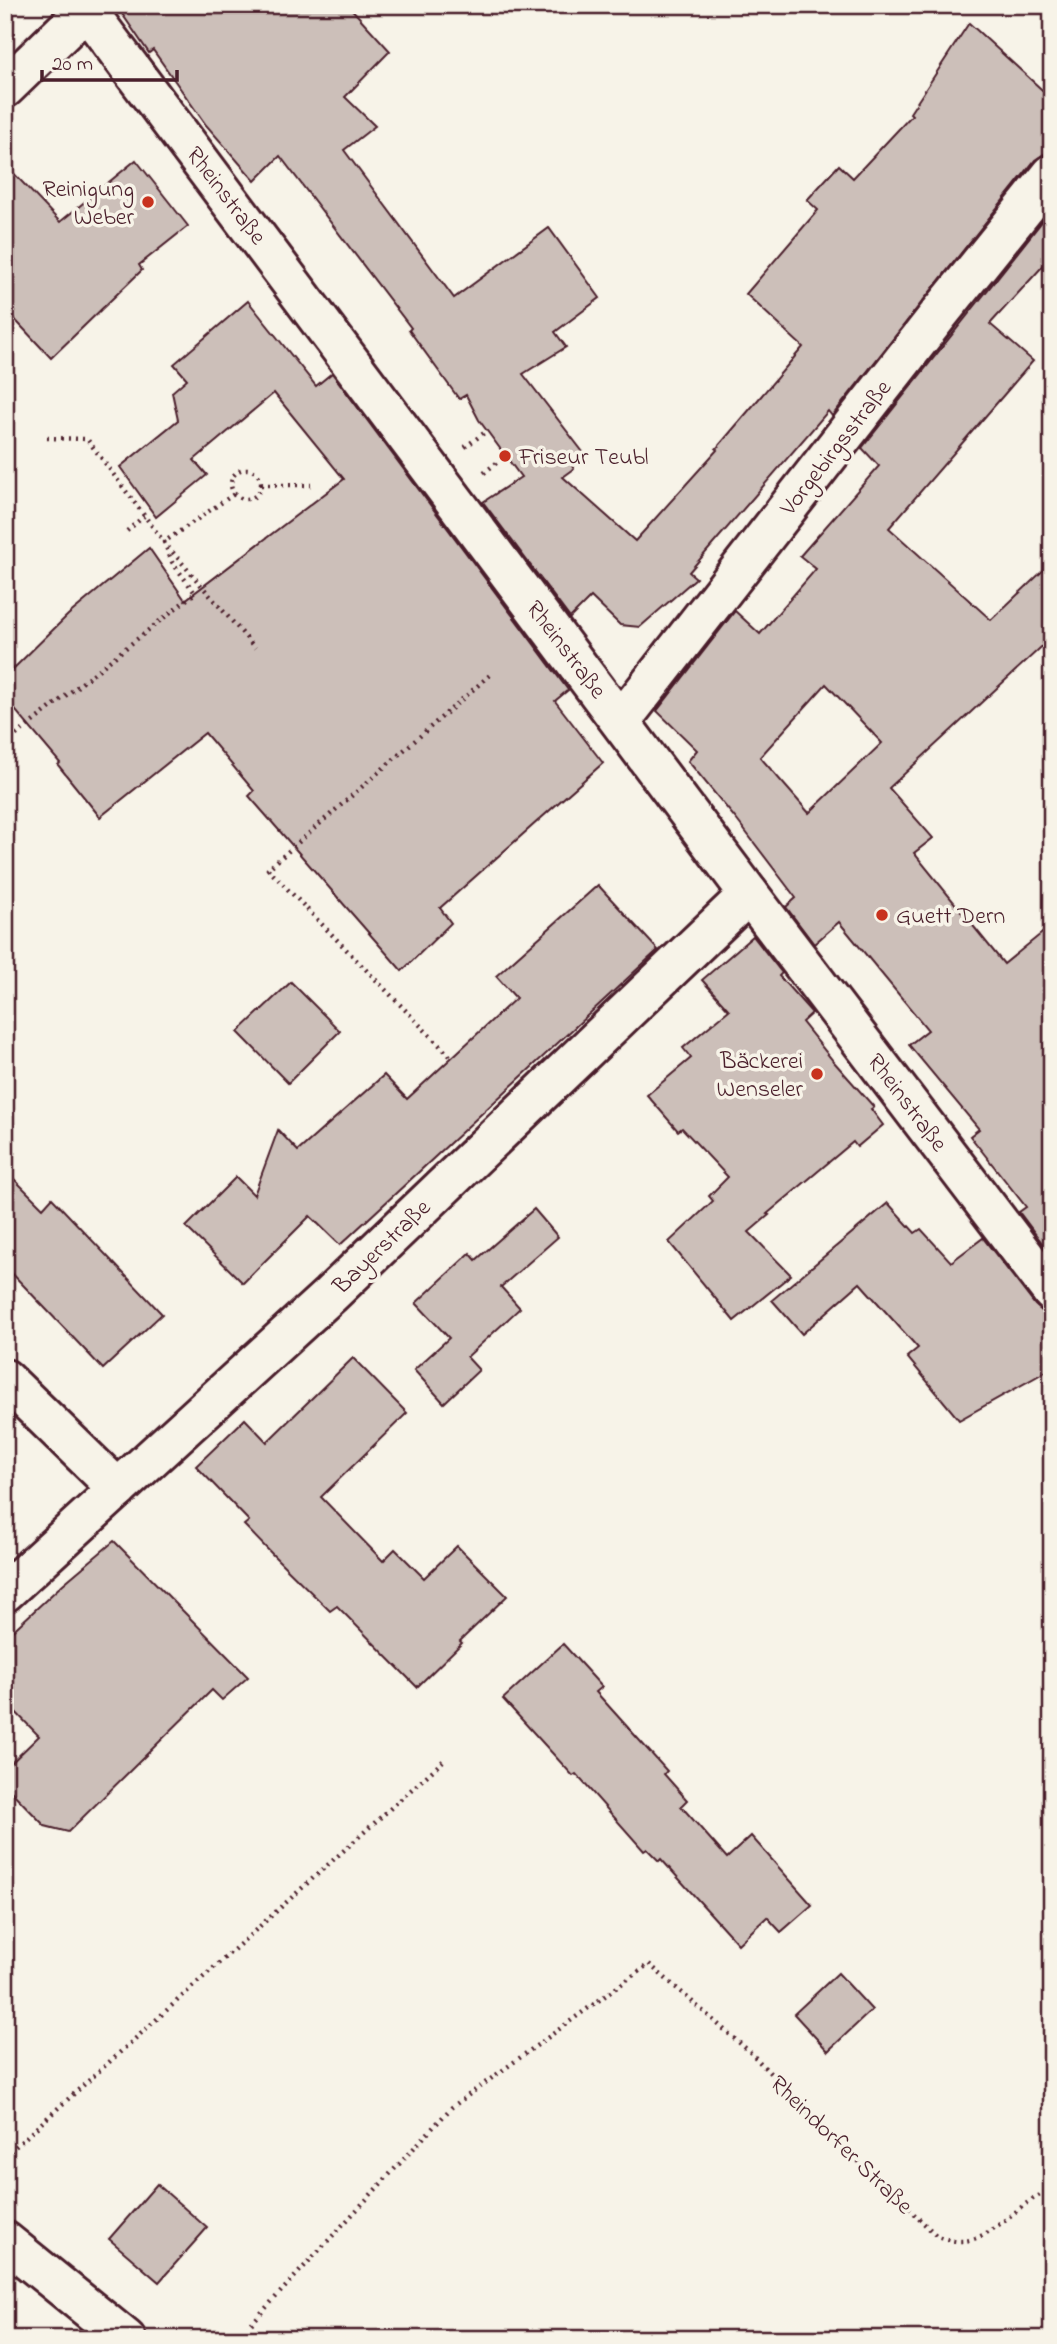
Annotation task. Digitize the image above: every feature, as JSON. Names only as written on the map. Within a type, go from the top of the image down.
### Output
[{"type":"street","points":[[5,88],[87,7]]},
{"type":"street","name":"Rheinstraße","points":[[87,7],[750,894],[1052,1292]]},
{"type":"street","name":"Vorgebirgsstraße","points":[[621,721],[1052,174]]},
{"type":"street","name":"Bayerstraße","points":[[5,1592],[330,1296],[750,894]]},
{"type":"street","points":[[5,1379],[118,1489]]},
{"type":"street","points":[[5,2241],[125,2339]]},
{"type":"path","points":[[47,438],[88,439],[164,542],[256,648]]},
{"type":"path","points":[[500,460],[505,456]]},
{"type":"path","points":[[246,468],[257,473],[261,485],[256,496],[246,500],[234,494],[230,482],[236,472],[246,468]]},
{"type":"path","points":[[261,485],[311,485]]},
{"type":"path","points":[[164,542],[234,494]]},
{"type":"path","points":[[127,531],[144,516]]},
{"type":"path","points":[[5,744],[195,593],[172,562],[164,542]]},
{"type":"path","points":[[450,1056],[268,869],[491,674]]},
{"type":"path","points":[[5,2156],[443,1761]]},
{"type":"path","name":"Rheindorfer Straße","points":[[237,2339],[452,2106],[649,1964],[751,2053],[803,2108],[937,2236],[960,2241],[979,2237],[1039,2194],[1052,2190]]},
{"type":"building","points":[[116,5],[348,5],[390,51],[345,97],[375,126],[344,150],[454,298],[549,228],[600,298],[555,332],[566,347],[523,374],[586,456],[563,477],[635,541],[717,450],[803,347],[746,294],[818,210],[807,200],[839,165],[853,178],[912,115],[910,113],[969,23],[1052,99],[1052,153],[1044,154],[1035,160],[832,416],[828,411],[689,572],[696,578],[640,627],[620,625],[591,597],[570,618],[483,502],[521,477],[479,420],[466,395],[459,399],[409,330],[411,328],[280,156],[255,181],[206,125],[153,50],[149,53]]},
{"type":"building","points":[[136,160],[188,226],[139,265],[142,270],[51,358],[5,309],[5,164],[60,222]]},
{"type":"building","points":[[1052,209],[1052,256],[990,324],[1033,361],[889,528],[991,620],[1052,562],[1052,637],[889,788],[933,838],[914,853],[1004,964],[1052,925],[1052,1256],[1019,1212],[1026,1207],[970,1136],[979,1129],[909,1045],[928,1030],[839,922],[814,944],[786,907],[796,898],[688,761],[697,750],[657,711],[735,611],[760,634],[816,569],[800,556],[879,466],[862,448]],"holes":[[[826,684],[882,743],[809,813],[760,757]]]},
{"type":"building","points":[[248,301],[316,386],[332,373],[568,690],[555,701],[603,763],[440,908],[451,923],[402,971],[249,796],[254,791],[205,733],[100,817],[58,765],[60,763],[5,698],[5,677],[68,615],[149,548],[185,600],[344,479],[274,393],[194,460],[207,475],[156,517],[120,467],[178,420],[172,392],[187,379],[174,364]]},
{"type":"building","points":[[598,885],[658,950],[340,1245],[310,1216],[243,1283],[186,1227],[236,1177],[254,1195],[278,1130],[298,1151],[384,1075],[407,1099],[516,998],[496,976]]},
{"type":"building","points":[[753,936],[782,973],[779,976],[812,1013],[802,1022],[874,1107],[871,1109],[883,1125],[857,1147],[853,1142],[749,1232],[791,1275],[734,1321],[669,1242],[713,1201],[709,1196],[728,1177],[682,1128],[678,1131],[647,1095],[691,1058],[683,1048],[729,1010],[702,980]]},
{"type":"building","points":[[291,982],[340,1031],[288,1083],[238,1032]]},
{"type":"building","points":[[5,1170],[43,1208],[52,1198],[162,1314],[103,1369],[5,1266]]},
{"type":"building","points":[[888,1203],[915,1233],[921,1229],[951,1262],[983,1238],[1035,1305],[1043,1312],[1052,1313],[1052,1368],[959,1420],[907,1357],[918,1348],[860,1283],[802,1334],[772,1300]]},
{"type":"building","points":[[534,1209],[558,1237],[501,1287],[520,1308],[467,1357],[479,1370],[444,1403],[414,1370],[449,1338],[416,1303],[470,1253],[476,1260]]},
{"type":"building","points":[[353,1358],[407,1413],[321,1497],[383,1561],[395,1549],[424,1578],[457,1546],[507,1596],[417,1687],[337,1606],[330,1611],[274,1556],[244,1525],[249,1521],[196,1466],[245,1419],[267,1442]]},
{"type":"building","points":[[114,1541],[248,1677],[222,1700],[212,1690],[68,1832],[45,1826],[5,1785],[5,1769],[39,1736],[5,1701],[5,1638]]},
{"type":"building","points":[[563,1644],[602,1687],[596,1692],[667,1771],[664,1774],[687,1800],[681,1806],[727,1858],[751,1836],[812,1905],[781,1932],[767,1917],[738,1944],[661,1859],[659,1861],[647,1849],[644,1851],[576,1774],[573,1776],[503,1699]]},
{"type":"building","points":[[838,1973],[872,2010],[828,2051],[794,2014]]},
{"type":"building","points":[[157,2184],[207,2228],[159,2282],[109,2239]]},
{"type":"place","name":"Reinigung Weber","points":[[148,202]]},
{"type":"place","name":"Friseur Teubl","points":[[505,456]]},
{"type":"place","name":"Guett Dern","points":[[882,915]]},
{"type":"place","name":"Bäckerei Wenseler","points":[[817,1074]]}]
